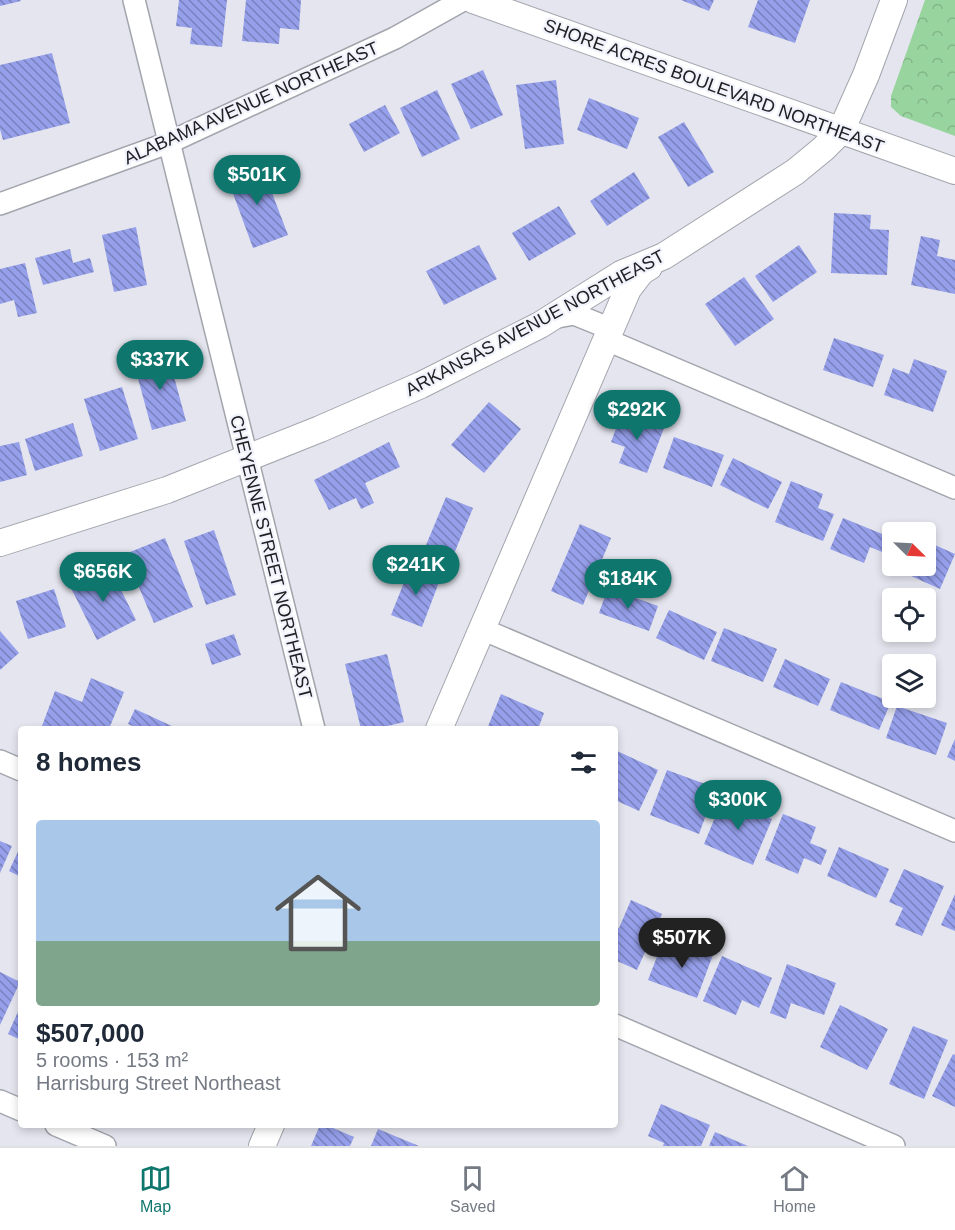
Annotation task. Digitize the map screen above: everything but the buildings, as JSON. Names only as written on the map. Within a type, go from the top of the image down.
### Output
[{"type":"street","name":"CHEYENNE STREET NORTHEAST","points":[[134,0],[313,726]]},
{"type":"street","name":"ALABAMA AVENUE NORTHEAST","points":[[0,204],[168,144],[395,39],[463,0]]},
{"type":"street","name":"SHORE ACRES BOULEVARD NORTHEAST","points":[[473,0],[955,171]]},
{"type":"street","points":[[841,131],[866,75],[894,0]]},
{"type":"street","name":"ARKANSAS AVENUE NORTHEAST","points":[[0,543],[167,490],[246,460],[421,385],[548,319],[621,274],[664,256],[795,172],[841,131]]},
{"type":"street","points":[[441,726],[628,289],[641,272],[664,256]]},
{"type":"street","points":[[548,319],[574,314],[609,334],[955,488]]},
{"type":"street","points":[[482,629],[955,831]]},
{"type":"street","points":[[0,761],[18,769]]},
{"type":"street","points":[[618,1027],[894,1146]]},
{"type":"street","points":[[0,1101],[18,1109]]},
{"type":"street","points":[[63,1128],[105,1146]]},
{"type":"street","points":[[262,1146],[270,1128]]},
{"type":"green space","points":[[925,0],[955,0],[955,136],[901,116],[891,107],[891,96]]}]
